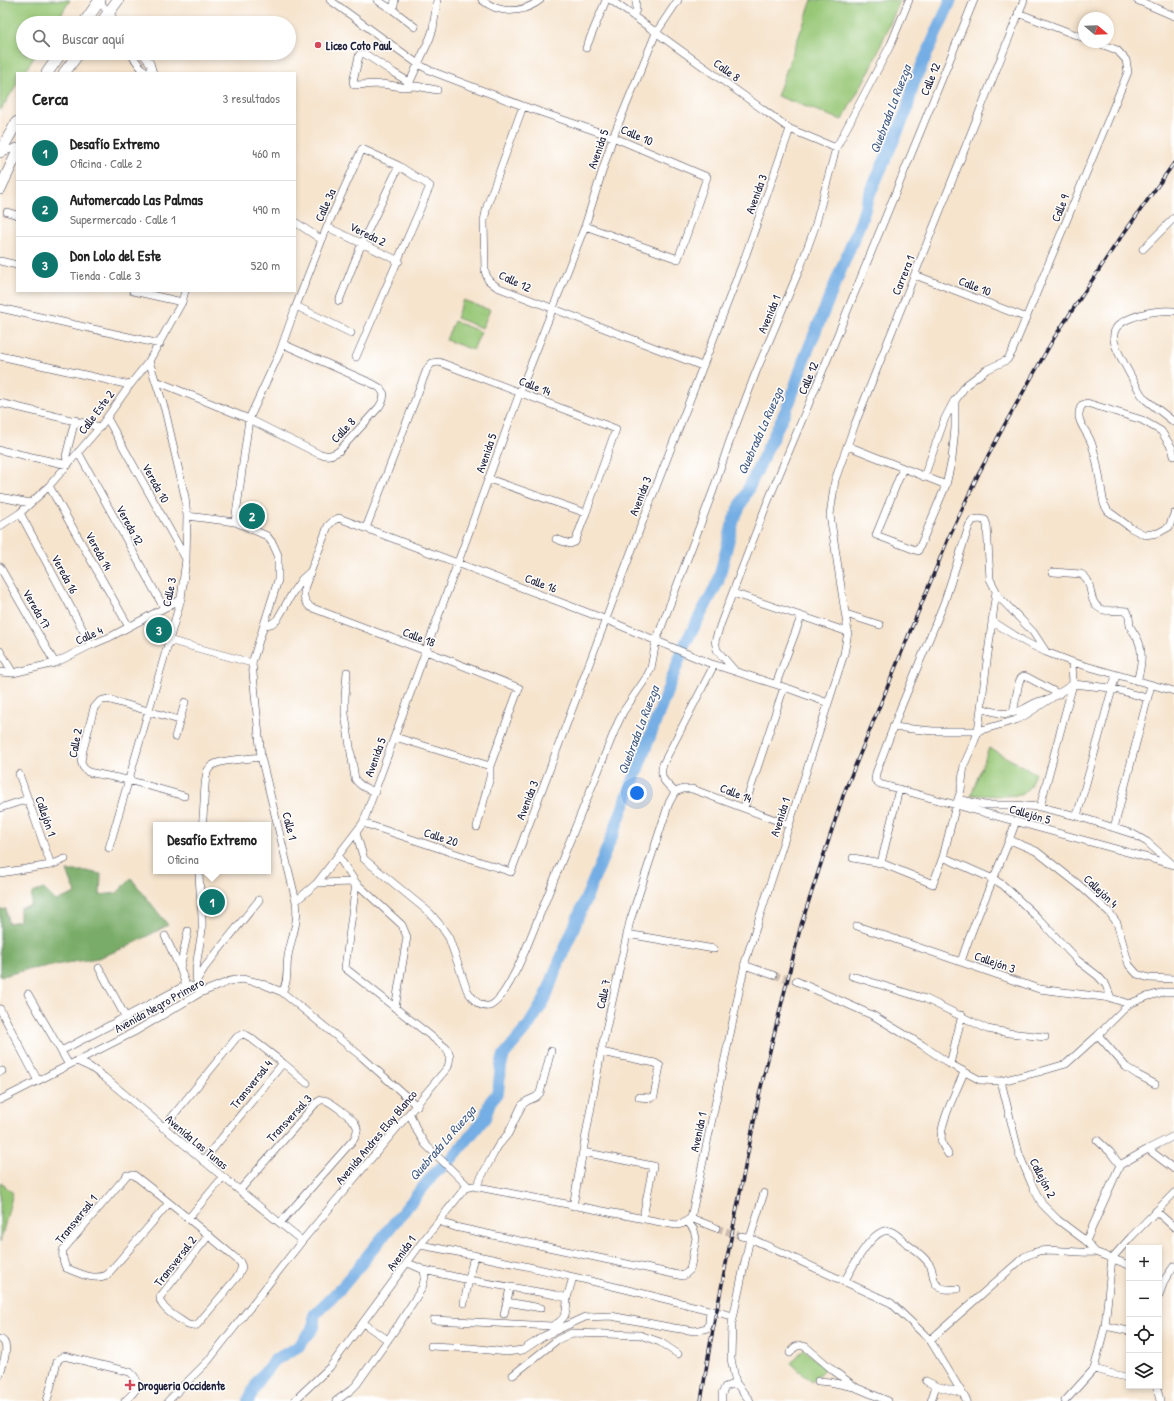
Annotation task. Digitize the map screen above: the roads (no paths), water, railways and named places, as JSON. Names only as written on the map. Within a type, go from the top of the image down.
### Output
[{"type":"main road","points":[[107,16],[118,0]]},
{"type":"main road","points":[[89,16],[98,3]]},
{"type":"main road","points":[[48,72],[56,60]]},
{"type":"main road","points":[[65,72],[74,60]]},
{"type":"main road","points":[[0,153],[16,124]]},
{"type":"main road","points":[[0,189],[14,166]]},
{"type":"street","name":"Calle 10","points":[[330,0],[418,64],[442,76],[613,137],[707,177],[678,259],[585,226]]},
{"type":"street","points":[[377,0],[394,10],[415,27]]},
{"type":"street","points":[[394,10],[395,0]]},
{"type":"street","points":[[409,84],[433,29],[437,0]]},
{"type":"street","points":[[482,0],[496,8],[514,11],[527,8],[540,0]]},
{"type":"street","points":[[586,48],[606,0]]},
{"type":"street","name":"Calle 8","points":[[611,0],[790,129],[836,148]]},
{"type":"street","points":[[633,16],[636,10],[636,0]]},
{"type":"street","name":"Avenida 5","points":[[296,901],[317,883],[363,823],[520,392],[585,226],[613,137],[656,33],[678,0]]},
{"type":"street","name":"Avenida 1","points":[[356,833],[364,859],[430,913],[441,926],[449,938],[467,990],[471,997],[482,1005],[489,1006],[495,1003],[511,980],[525,951],[623,712],[651,668],[656,641],[713,491],[729,443],[753,379],[800,268],[815,227],[836,148],[890,44],[909,0]]},
{"type":"street","name":"Calle 12","points":[[735,671],[717,650],[716,640],[766,506],[974,0]]},
{"type":"street","name":"Carrera 1","points":[[837,563],[831,522],[835,480],[1024,0]]},
{"type":"street","points":[[1137,0],[1174,16]]},
{"type":"street","points":[[98,3],[104,16]]},
{"type":"street","points":[[1018,13],[1078,36]]},
{"type":"street","name":"Calle 9","points":[[955,401],[966,385],[986,370],[1007,360],[1012,352],[1128,72],[1126,60],[1117,50],[1112,48]]},
{"type":"street","points":[[409,84],[365,54],[360,54],[353,82],[354,85],[409,84],[436,90]]},
{"type":"street","points":[[135,60],[142,69],[146,72]]},
{"type":"street","points":[[148,60],[153,72]]},
{"type":"street","name":"Calle 12","points":[[523,106],[487,206],[484,221],[485,271],[488,280],[496,287],[702,366]]},
{"type":"street","name":"Avenida 3","points":[[511,872],[702,366],[744,260],[790,129]]},
{"type":"street","points":[[0,153],[16,146]]},
{"type":"street","name":"Calle 3a","points":[[235,522],[249,419],[283,344],[296,306],[327,227],[362,149],[399,166],[430,186],[399,261],[356,357]]},
{"type":"street","points":[[339,301],[362,243],[399,166]]},
{"type":"street","points":[[7,212],[16,215]]},
{"type":"street","points":[[1143,249],[1174,218]]},
{"type":"street","points":[[296,223],[322,240]]},
{"type":"street","name":"Vereda 2","points":[[327,227],[399,261]]},
{"type":"street","points":[[0,261],[16,265]]},
{"type":"street","name":"Calle 10","points":[[915,275],[1027,318]]},
{"type":"street","points":[[137,292],[182,302]]},
{"type":"street","name":"Calle Este 2","points":[[0,526],[20,513],[49,486],[100,427],[160,344],[182,302],[185,292]]},
{"type":"street","points":[[296,306],[351,334]]},
{"type":"street","points":[[0,308],[160,344]]},
{"type":"street","points":[[1161,431],[1173,422],[1146,400],[1141,394],[1114,345],[1113,335],[1116,327],[1122,321],[1137,315],[1163,310],[1174,311]]},
{"type":"street","name":"Calle 8","points":[[156,381],[249,419],[319,454],[327,456],[333,455],[339,451],[379,408],[384,394],[380,388],[373,384],[283,344]]},
{"type":"street","points":[[0,356],[130,384]]},
{"type":"street","name":"Calle 3","points":[[109,848],[181,599],[186,559],[187,516],[185,497],[165,410],[149,361]]},
{"type":"street","name":"Calle 14","points":[[366,528],[427,368],[432,363],[439,362],[616,429],[586,513]]},
{"type":"street","points":[[903,468],[876,535],[918,551],[946,485],[953,451],[955,401]]},
{"type":"street","points":[[924,477],[945,418],[955,401]]},
{"type":"street","points":[[0,403],[100,427]]},
{"type":"street","points":[[1174,456],[1172,448],[1161,431],[1142,420],[1088,404],[1082,405],[1078,410],[1078,419],[1091,442],[1104,504],[1108,511],[1131,528],[1145,535],[1158,533],[1170,527],[1174,514]]},
{"type":"street","name":"Vereda 10","points":[[107,418],[186,559]]},
{"type":"street","points":[[69,464],[66,456],[75,420]]},
{"type":"street","points":[[848,446],[946,485]]},
{"type":"street","points":[[0,450],[69,464]]},
{"type":"street","name":"Vereda 12","points":[[78,452],[164,608]]},
{"type":"street","points":[[489,479],[586,513],[575,542],[570,544],[556,539]]},
{"type":"street","name":"Vereda 14","points":[[49,486],[129,627]]},
{"type":"street","points":[[0,497],[30,503]]},
{"type":"street","name":"Vereda 16","points":[[20,513],[91,645]]},
{"type":"street","name":"Calle 1","points":[[187,516],[235,522],[267,536],[273,544],[278,556],[278,580],[252,663],[262,757],[298,914],[288,955],[285,987],[282,992]]},
{"type":"street","name":"Calle 16","points":[[312,570],[328,526],[334,520],[339,518],[607,620],[711,664],[735,671]]},
{"type":"street","points":[[1032,707],[1016,720],[978,731],[933,732],[893,727],[944,603],[969,526],[973,520],[979,518],[985,520],[988,525],[990,579],[999,597],[1033,632],[1046,652]]},
{"type":"street","name":"Avenida 1","points":[[689,1220],[744,965],[844,654],[848,632],[837,563]]},
{"type":"street","name":"Vereda 17","points":[[0,567],[55,662]]},
{"type":"street","points":[[264,625],[271,624],[277,620],[302,579],[312,570]]},
{"type":"street","name":"Calle 18","points":[[312,570],[303,595],[305,602],[310,607],[519,688],[490,766]]},
{"type":"street","points":[[1053,572],[1081,574],[1085,576],[1088,580],[1094,603],[1097,606],[1107,610],[1121,609],[1127,611],[1132,629],[1139,641],[1142,660],[1137,681]]},
{"type":"street","points":[[853,858],[881,863],[933,884],[943,857],[957,802],[963,785],[964,764],[978,731],[996,591]]},
{"type":"street","points":[[733,593],[848,632]]},
{"type":"street","name":"Calle 4","points":[[0,672],[12,673],[55,662],[110,637],[181,599]]},
{"type":"street","points":[[846,614],[880,624]]},
{"type":"street","points":[[776,684],[801,617]]},
{"type":"street","points":[[992,621],[1025,642],[1046,652],[1072,662],[1174,691]]},
{"type":"street","points":[[168,640],[252,663]]},
{"type":"street","points":[[0,651],[12,673]]},
{"type":"street","points":[[1040,807],[1073,684],[1072,662]]},
{"type":"street","points":[[675,792],[663,779],[661,773],[663,764],[711,664]]},
{"type":"street","points":[[735,671],[828,703]]},
{"type":"street","points":[[347,672],[345,697],[346,714],[356,779],[358,784],[375,792]]},
{"type":"street","points":[[1077,816],[1111,688],[1116,675]]},
{"type":"street","points":[[1006,723],[1019,682],[1024,676],[1059,694]]},
{"type":"street","points":[[981,708],[998,714],[1010,714],[1049,700],[1073,684],[1111,688],[1147,698]]},
{"type":"street","points":[[1114,828],[1151,685]]},
{"type":"street","points":[[744,808],[784,687]]},
{"type":"street","name":"Calle 2","points":[[179,720],[107,699],[100,701],[94,708],[81,761],[83,767],[88,772],[128,780],[184,796]]},
{"type":"street","points":[[175,737],[185,702]]},
{"type":"street","name":"Callejón 5","points":[[893,727],[876,773],[875,780],[880,784],[957,802],[1030,826],[1173,865]]},
{"type":"street","points":[[395,736],[490,766],[490,777],[477,827]]},
{"type":"street","points":[[202,822],[206,776],[208,769],[214,764],[220,762],[262,757]]},
{"type":"street","name":"Callejón 1","points":[[19,774],[51,865]]},
{"type":"street","name":"Calle 14","points":[[675,792],[692,788],[789,825]]},
{"type":"street","points":[[881,863],[899,789]]},
{"type":"street","name":"Calle 7","points":[[573,1206],[601,1052],[630,921],[669,802],[675,792]]},
{"type":"street","points":[[0,808],[28,799]]},
{"type":"street","points":[[957,802],[984,805],[1040,807],[1077,816],[1133,834],[1147,842],[1173,865]]},
{"type":"street","points":[[961,962],[968,938],[1010,840],[1016,821]]},
{"type":"street","name":"Calle 20","points":[[363,823],[511,872]]},
{"type":"street","name":"Callejón 4","points":[[1010,840],[1036,851],[1078,884],[1109,912],[1117,924],[1129,965],[1137,974],[1149,978],[1174,979]]},
{"type":"street","points":[[338,856],[355,882],[402,925],[407,938],[395,1008]]},
{"type":"street","points":[[943,857],[993,878],[1003,885],[1038,918],[1077,960],[1098,976],[1106,986],[1111,998]]},
{"type":"street","points":[[0,873],[51,865],[64,859]]},
{"type":"street","points":[[198,987],[196,964],[202,929],[199,874]]},
{"type":"street","points":[[317,883],[355,882]]},
{"type":"street","name":"Avenida Andres Eloy Blanco","points":[[168,1401],[208,1360],[302,1241],[417,1106],[448,1067],[450,1052],[446,1048],[345,968],[355,882]]},
{"type":"street","points":[[198,987],[205,967],[259,900]]},
{"type":"street","name":"Callejón 3","points":[[857,926],[1039,989],[1111,998],[1129,1004]]},
{"type":"street","points":[[180,968],[188,931]]},
{"type":"street","points":[[627,934],[714,949]]},
{"type":"street","points":[[165,936],[186,985]]},
{"type":"street","points":[[744,965],[773,975]]},
{"type":"street","points":[[99,968],[126,1018]]},
{"type":"street","points":[[852,976],[926,999],[962,1015],[987,1029],[999,1032],[1045,1037]]},
{"type":"street","name":"Avenida Negro Primero","points":[[0,1100],[134,1032],[198,987],[242,979],[260,983],[282,992],[362,1057],[417,1106]]},
{"type":"street","points":[[796,981],[874,1016],[950,1064],[980,1080],[1001,1081],[1066,1064],[1129,1004],[1164,992],[1174,992]]},
{"type":"street","points":[[61,1051],[186,985],[198,987]]},
{"type":"street","points":[[28,994],[69,1065]]},
{"type":"street","points":[[0,1009],[38,1081]]},
{"type":"street","points":[[950,1064],[962,1015]]},
{"type":"street","name":"Transversal 4","points":[[163,1128],[237,1037],[243,1034],[248,1036],[283,1063],[203,1161]]},
{"type":"street","points":[[1098,1035],[1126,1067],[1138,1076],[1155,1084]]},
{"type":"street","name":"Avenida 1","points":[[294,1401],[330,1367],[420,1245],[462,1191],[473,1187],[498,1146],[508,1134],[522,1105],[540,1093],[551,1051]]},
{"type":"street","points":[[601,1052],[658,1064],[660,1068],[654,1096],[650,1098],[639,1097]]},
{"type":"street","name":"Avenida Las Tunas","points":[[77,1061],[90,1067],[104,1077],[222,1177],[302,1241]]},
{"type":"street","points":[[283,1063],[307,1083]]},
{"type":"street","points":[[948,1154],[942,1143],[941,1135],[946,1115],[964,1072]]},
{"type":"street","name":"Callejón 2","points":[[1001,1081],[1019,1154],[1032,1186],[1042,1204],[1058,1220],[1086,1241],[1095,1252]]},
{"type":"street","name":"Transversal 3","points":[[240,1190],[316,1103],[321,1100],[331,1102],[356,1123],[358,1129],[357,1134],[354,1140],[280,1223]]},
{"type":"street","points":[[410,1114],[420,1137],[462,1179],[473,1187],[676,1225],[682,1224],[689,1220],[716,1228]]},
{"type":"street","points":[[1086,1241],[1120,1165],[1174,1136]]},
{"type":"street","points":[[1097,1140],[1110,1152],[1120,1165]]},
{"type":"street","points":[[1148,1149],[1174,1169]]},
{"type":"street","points":[[583,1152],[653,1166],[644,1212]]},
{"type":"street","name":"Transversal 1","points":[[169,1203],[107,1276],[94,1278],[66,1268],[63,1263],[63,1250],[127,1175],[134,1175],[169,1203],[188,1219]]},
{"type":"street","points":[[188,1219],[222,1177]]},
{"type":"street","points":[[750,1401],[736,1383],[731,1359],[733,1316],[750,1238],[764,1193]]},
{"type":"street","points":[[1065,1401],[1094,1369],[1105,1326],[1112,1258],[1174,1193]]},
{"type":"street","points":[[1156,1211],[1174,1227]]},
{"type":"street","name":"Transversal 2","points":[[188,1219],[209,1235],[240,1262],[242,1267],[238,1276],[197,1325],[188,1325],[163,1307],[160,1302],[160,1297],[209,1235]]},
{"type":"street","points":[[439,1221],[455,1227],[683,1276],[690,1270],[696,1238],[689,1220]]},
{"type":"street","points":[[844,1282],[869,1243],[883,1231],[889,1231],[905,1241],[927,1261],[933,1271],[936,1284],[945,1289],[957,1289]]},
{"type":"street","points":[[741,1236],[750,1238],[891,1303],[930,1340],[967,1401]]},
{"type":"street","points":[[420,1245],[474,1255],[573,1277],[733,1316]]},
{"type":"street","points":[[930,1340],[1024,1257],[1037,1251],[1095,1252],[1126,1264]]},
{"type":"street","points":[[464,1303],[474,1255]]},
{"type":"street","points":[[408,1263],[424,1270],[469,1280],[567,1298]]},
{"type":"street","points":[[1162,1278],[1174,1266]]},
{"type":"street","points":[[336,1401],[357,1384],[388,1340],[422,1288],[425,1277],[424,1270]]},
{"type":"street","points":[[431,1346],[506,1352],[523,1350],[561,1322],[567,1310],[567,1298],[573,1277]]},
{"type":"street","points":[[504,1314],[510,1288]]},
{"type":"street","points":[[507,1302],[541,1308]]},
{"type":"street","points":[[434,1320],[552,1329],[585,1317],[611,1316],[695,1331],[707,1328],[710,1310]]},
{"type":"street","points":[[363,1323],[388,1340]]},
{"type":"street","points":[[1105,1326],[1126,1330]]},
{"type":"street","points":[[552,1329],[557,1340]]},
{"type":"street","points":[[513,1375],[557,1340],[572,1333],[640,1335],[660,1342],[678,1354]]},
{"type":"street","points":[[0,1339],[2,1339],[5,1343],[6,1348],[0,1374]]},
{"type":"street","points":[[790,1353],[795,1346],[806,1346],[857,1388]]},
{"type":"street","points":[[47,1401],[57,1362],[64,1356],[130,1372],[134,1375],[138,1384],[136,1391],[125,1401]]},
{"type":"street","points":[[1094,1369],[1126,1377]]},
{"type":"street","points":[[818,1381],[857,1388],[888,1401]]},
{"type":"street","points":[[926,1381],[936,1386],[962,1393]]},
{"type":"street","points":[[722,1401],[722,1394],[725,1387],[736,1383]]},
{"type":"street","points":[[931,1401],[936,1386]]},
{"type":"street","points":[[1158,1389],[1160,1401]]},
{"type":"waterway","name":"Quebrada La Ruezga","points":[[248,1401],[259,1379],[275,1360],[299,1346],[314,1327],[314,1315],[342,1287],[433,1175],[453,1157],[485,1118],[490,1102],[498,1092],[501,1066],[504,1055],[529,1025],[545,999],[613,834],[685,644],[718,582],[734,519],[790,401],[805,357],[861,221],[868,198],[907,110],[913,85],[951,0]]},
{"type":"tunnel","points":[[773,975],[796,981]]},
{"type":"tunnel","points":[[716,1228],[741,1236]]},
{"type":"railway","points":[[701,1401],[710,1345],[760,1091],[801,925],[844,793],[948,539],[979,473],[1054,338],[1114,247],[1174,163]]},
{"type":"place","name":"Liceo Coto Paul","points":[[318,45]]},
{"type":"place","name":"Automercado Las Palmas","points":[[252,516]]},
{"type":"place","name":"Don Lolo del Este","points":[[159,630]]},
{"type":"place","name":"Desafío Extremo","points":[[212,902]]},
{"type":"place","name":"Drogueria Occidente","points":[[130,1385]]}]
